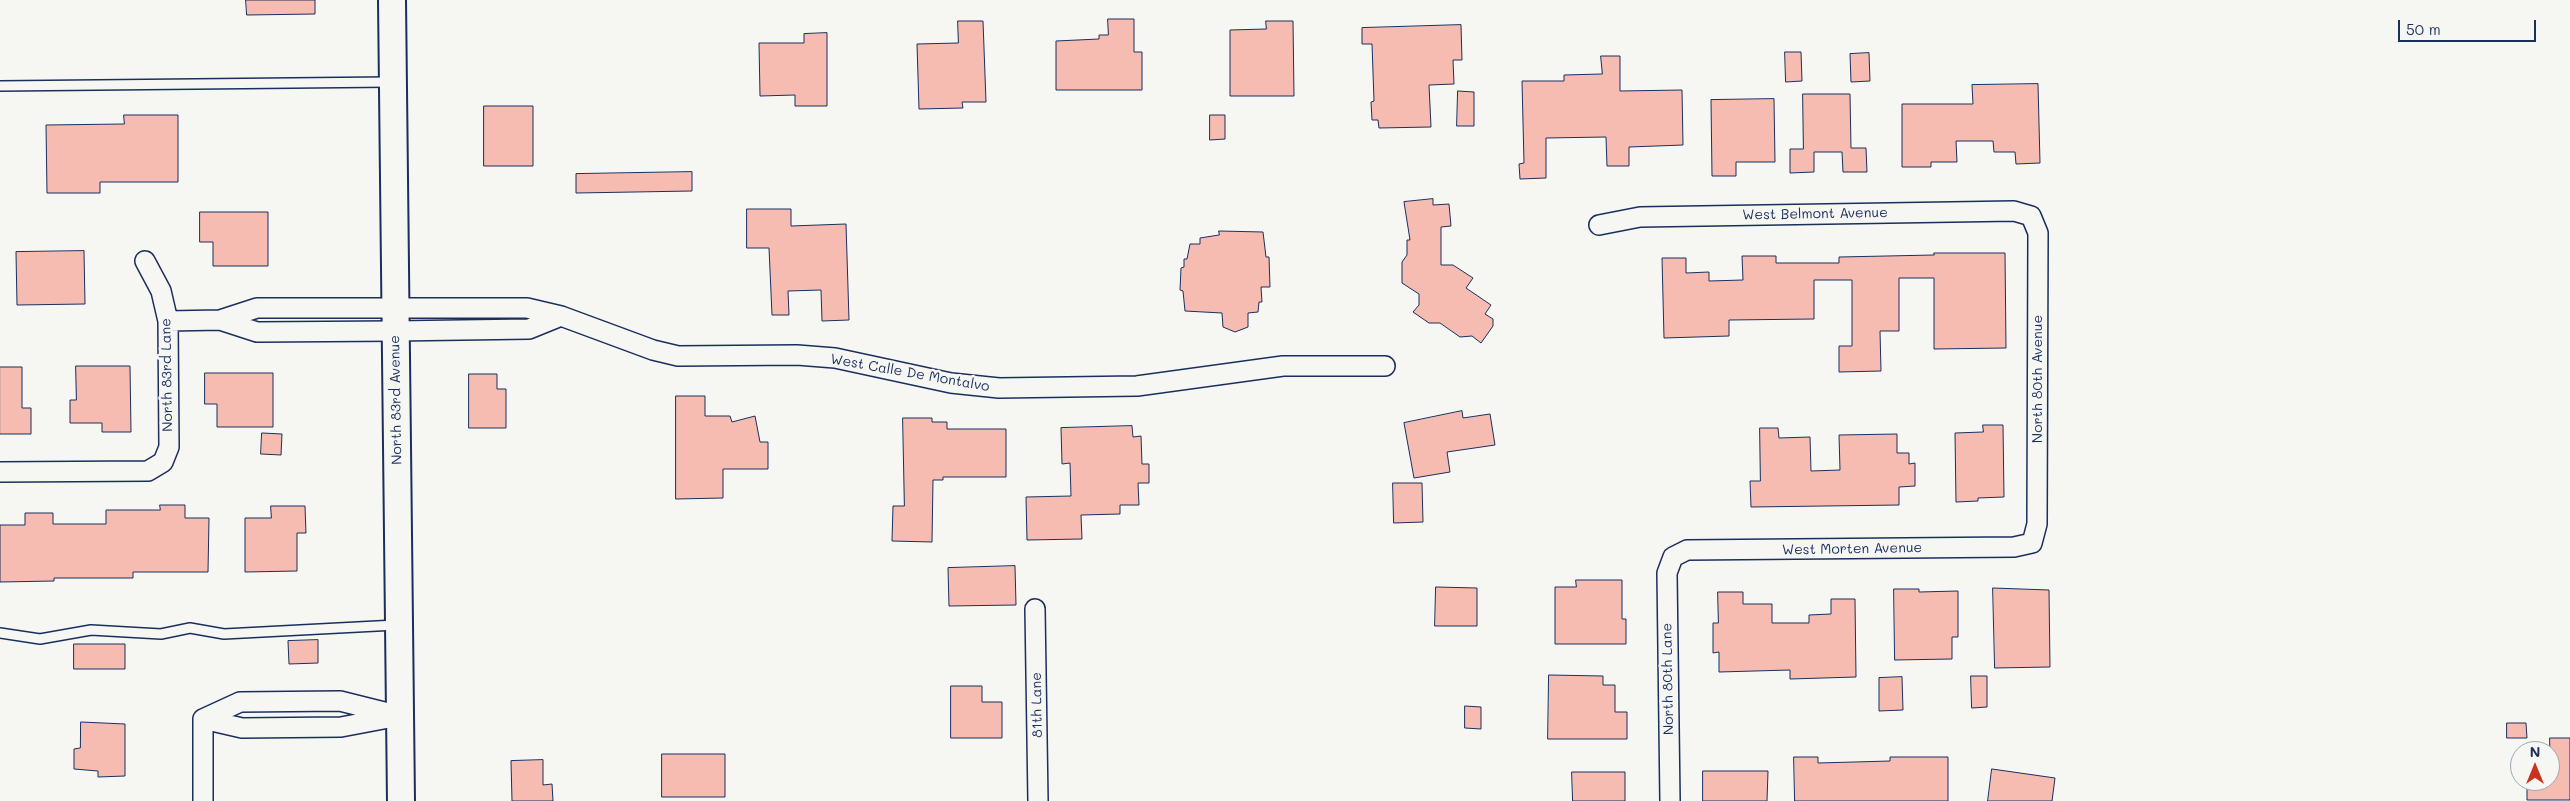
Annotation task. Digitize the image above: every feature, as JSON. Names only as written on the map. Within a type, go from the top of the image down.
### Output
[{"type":"main road","name":"North 83rd Avenue","points":[[392,0],[394,319],[401,801]]},
{"type":"street","name":"West Belmont Avenue","points":[[1599,225],[1650,217],[2014,211],[2030,216]]},
{"type":"street","name":"North 80th Avenue","points":[[2030,216],[2038,234],[2037,524],[2032,543]]},
{"type":"street","name":"North 83rd Lane","points":[[0,472],[148,471],[163,462],[169,447],[168,321],[161,291],[145,261]]},
{"type":"street","points":[[168,321],[220,320],[257,308],[288,308],[497,330],[529,329],[561,316]]},
{"type":"street","points":[[288,308],[288,331]]},
{"type":"street","points":[[496,308],[497,330]]},
{"type":"street","name":"West Calle De Montalvo","points":[[394,319],[496,308],[527,308],[561,316],[654,350],[678,356],[797,355],[835,358],[951,383],[999,388],[1137,386],[1283,366],[1385,366]]},
{"type":"street","points":[[220,320],[257,332],[288,331],[394,319]]},
{"type":"street","name":"West Morten Avenue","points":[[1673,557],[1687,550],[2014,547],[2032,543]]},
{"type":"street","name":"North 80th Lane","points":[[1670,801],[1667,573],[1673,557]]},
{"type":"street","name":"81th Lane","points":[[1035,608],[1038,801]]},
{"type":"street","points":[[203,719],[240,702],[340,702],[400,716]]},
{"type":"street","points":[[262,702],[263,728]]},
{"type":"street","points":[[203,719],[242,728],[341,727],[400,716]]},
{"type":"street","points":[[203,719],[203,801]]},
{"type":"lane","points":[[0,86],[393,82]]},
{"type":"lane","points":[[0,633],[40,639],[91,630],[161,634],[199,628],[224,634],[399,624]]},
{"type":"building","points":[[246,0],[315,0],[315,14],[247,15]]},
{"type":"building","points":[[1108,19],[1134,19],[1134,52],[1142,52],[1142,90],[1056,90],[1056,41],[1099,39],[1099,35],[1108,35]]},
{"type":"building","points":[[958,21],[983,21],[986,102],[962,102],[963,108],[919,109],[917,44],[958,43]]},
{"type":"building","points":[[1266,21],[1293,21],[1294,96],[1230,96],[1230,30],[1266,29]]},
{"type":"building","points":[[1461,25],[1462,60],[1453,60],[1454,84],[1429,85],[1431,127],[1379,128],[1378,120],[1372,120],[1371,102],[1374,101],[1372,44],[1362,44],[1362,28]]},
{"type":"building","points":[[827,33],[827,106],[795,106],[795,95],[760,96],[759,43],[804,43],[804,34]]},
{"type":"building","points":[[1785,52],[1801,52],[1802,81],[1786,82]]},
{"type":"building","points":[[1869,53],[1870,81],[1851,82],[1850,54]]},
{"type":"building","points":[[1601,56],[1620,56],[1620,91],[1682,90],[1683,145],[1629,147],[1629,166],[1607,166],[1606,137],[1546,138],[1546,178],[1520,179],[1519,164],[1524,163],[1522,81],[1564,81],[1564,75],[1602,74]]},
{"type":"building","points":[[2038,84],[2040,163],[2016,164],[2015,152],[1994,152],[1993,141],[1956,141],[1957,162],[1931,162],[1931,167],[1902,167],[1902,104],[1973,104],[1972,85]]},
{"type":"building","points":[[1458,91],[1474,92],[1474,126],[1457,126]]},
{"type":"building","points":[[1803,94],[1850,94],[1851,148],[1866,148],[1867,172],[1843,172],[1842,152],[1814,152],[1814,172],[1790,173],[1790,149],[1803,149]]},
{"type":"building","points":[[1774,99],[1775,162],[1736,162],[1736,176],[1712,176],[1711,100]]},
{"type":"building","points":[[484,106],[533,106],[533,166],[484,166]]},
{"type":"building","points":[[124,115],[178,115],[178,182],[100,182],[100,193],[47,193],[46,125],[124,124]]},
{"type":"building","points":[[1210,115],[1225,115],[1225,139],[1210,140]]},
{"type":"building","points":[[692,172],[692,191],[576,193],[576,174]]},
{"type":"building","points":[[1433,199],[1433,205],[1449,204],[1451,226],[1441,227],[1441,265],[1453,265],[1473,278],[1466,288],[1491,305],[1485,314],[1493,319],[1493,326],[1481,343],[1472,336],[1460,337],[1440,323],[1429,323],[1413,312],[1419,305],[1419,294],[1402,283],[1402,262],[1407,255],[1407,240],[1410,240],[1404,202]]},
{"type":"building","points":[[747,209],[791,209],[791,226],[846,224],[849,320],[822,321],[821,290],[788,291],[789,315],[772,315],[769,248],[747,248]]},
{"type":"building","points":[[200,212],[268,212],[268,266],[213,266],[213,242],[200,242]]},
{"type":"building","points":[[1219,231],[1263,232],[1266,257],[1269,257],[1270,287],[1261,287],[1262,302],[1259,302],[1258,312],[1248,313],[1248,327],[1235,332],[1223,327],[1222,313],[1185,311],[1183,291],[1180,290],[1181,268],[1184,267],[1184,259],[1187,259],[1190,244],[1200,244],[1200,238],[1219,235]]},
{"type":"building","points":[[84,251],[85,304],[17,305],[16,252]]},
{"type":"building","points":[[1934,253],[2005,253],[2006,348],[1934,349],[1934,278],[1899,278],[1899,331],[1880,331],[1881,371],[1839,372],[1839,346],[1852,346],[1852,280],[1814,280],[1814,319],[1729,320],[1729,336],[1664,338],[1662,258],[1686,258],[1686,273],[1709,272],[1709,281],[1743,280],[1742,256],[1776,256],[1776,263],[1839,263],[1839,257],[1934,255]]},
{"type":"building","points":[[76,366],[130,366],[131,432],[102,432],[102,423],[70,423],[70,400],[76,400]]},
{"type":"building","points":[[0,367],[22,367],[22,408],[31,408],[31,434],[0,434]]},
{"type":"building","points":[[205,373],[273,373],[273,427],[217,427],[217,404],[205,404]]},
{"type":"building","points":[[469,374],[497,374],[497,389],[506,389],[506,428],[469,428]]},
{"type":"building","points":[[676,396],[705,396],[705,416],[730,416],[732,422],[755,416],[760,442],[768,442],[768,469],[723,469],[723,498],[676,499]]},
{"type":"building","points":[[1462,411],[1463,418],[1490,414],[1495,445],[1447,452],[1450,472],[1414,478],[1404,423]]},
{"type":"building","points":[[903,418],[932,418],[932,422],[947,422],[947,429],[1006,429],[1006,477],[943,477],[943,480],[933,480],[932,542],[892,541],[893,506],[904,506]]},
{"type":"building","points":[[1983,425],[2003,425],[2004,497],[1978,498],[1978,501],[1956,502],[1955,433],[1983,432]]},
{"type":"building","points":[[1132,426],[1133,437],[1141,436],[1142,464],[1149,464],[1149,483],[1138,483],[1139,505],[1120,505],[1120,514],[1081,515],[1082,539],[1027,540],[1026,497],[1071,496],[1070,463],[1062,464],[1061,428]]},
{"type":"building","points":[[1760,428],[1778,428],[1779,438],[1810,437],[1811,471],[1840,470],[1839,435],[1897,434],[1897,453],[1909,453],[1909,464],[1915,463],[1915,486],[1899,487],[1899,505],[1751,507],[1750,481],[1760,481]]},
{"type":"building","points":[[262,433],[282,434],[281,455],[261,454]]},
{"type":"building","points":[[1393,483],[1422,483],[1423,522],[1394,523]]},
{"type":"building","points":[[160,505],[185,505],[185,518],[209,518],[208,572],[133,572],[133,578],[54,578],[54,581],[0,582],[0,525],[25,525],[25,513],[53,513],[53,524],[106,524],[106,510],[160,510]]},
{"type":"building","points":[[271,506],[305,506],[306,533],[297,533],[297,571],[245,572],[245,518],[271,518]]},
{"type":"building","points":[[1015,566],[1016,605],[949,606],[948,568]]},
{"type":"building","points":[[1576,580],[1622,580],[1622,619],[1626,619],[1626,644],[1555,644],[1555,587],[1576,587]]},
{"type":"building","points":[[1436,587],[1477,588],[1477,626],[1435,626]]},
{"type":"building","points":[[1993,588],[2049,590],[2050,667],[1995,668]]},
{"type":"building","points":[[1894,589],[1919,589],[1919,592],[1958,591],[1958,637],[1952,637],[1952,659],[1895,660]]},
{"type":"building","points":[[1718,592],[1743,592],[1743,604],[1772,604],[1772,623],[1809,623],[1809,615],[1831,614],[1831,599],[1855,599],[1856,677],[1790,679],[1790,670],[1719,672],[1719,652],[1713,653],[1713,623],[1718,623]]},
{"type":"building","points":[[318,640],[318,663],[289,664],[288,641]]},
{"type":"building","points":[[74,644],[125,644],[125,669],[74,669]]},
{"type":"building","points":[[1549,675],[1603,676],[1603,685],[1615,685],[1615,712],[1627,712],[1627,739],[1548,739]]},
{"type":"building","points":[[1971,676],[1987,676],[1987,707],[1972,708]]},
{"type":"building","points":[[1902,677],[1903,710],[1879,711],[1879,678]]},
{"type":"building","points":[[951,686],[982,686],[982,702],[1002,702],[1002,738],[951,738]]},
{"type":"building","points":[[1465,706],[1481,707],[1481,729],[1465,728]]},
{"type":"building","points":[[81,722],[125,724],[125,776],[98,777],[98,771],[74,769],[74,749],[80,748]]},
{"type":"building","points":[[2507,723],[2526,723],[2527,738],[2507,738]]},
{"type":"building","points":[[2550,738],[2570,738],[2570,800],[2527,800],[2527,791],[2560,791],[2560,741],[2550,741]]},
{"type":"building","points":[[662,754],[725,754],[725,797],[662,797]]},
{"type":"building","points":[[1794,757],[1818,757],[1818,763],[1890,761],[1890,757],[1948,757],[1948,801],[1795,801]]},
{"type":"building","points":[[543,760],[543,785],[552,784],[553,801],[512,801],[511,761]]},
{"type":"building","points":[[1992,769],[2055,778],[2052,801],[1988,801]]},
{"type":"building","points":[[1703,771],[1768,771],[1767,801],[1703,801]]},
{"type":"building","points":[[1572,772],[1625,772],[1625,801],[1573,801]]}]
